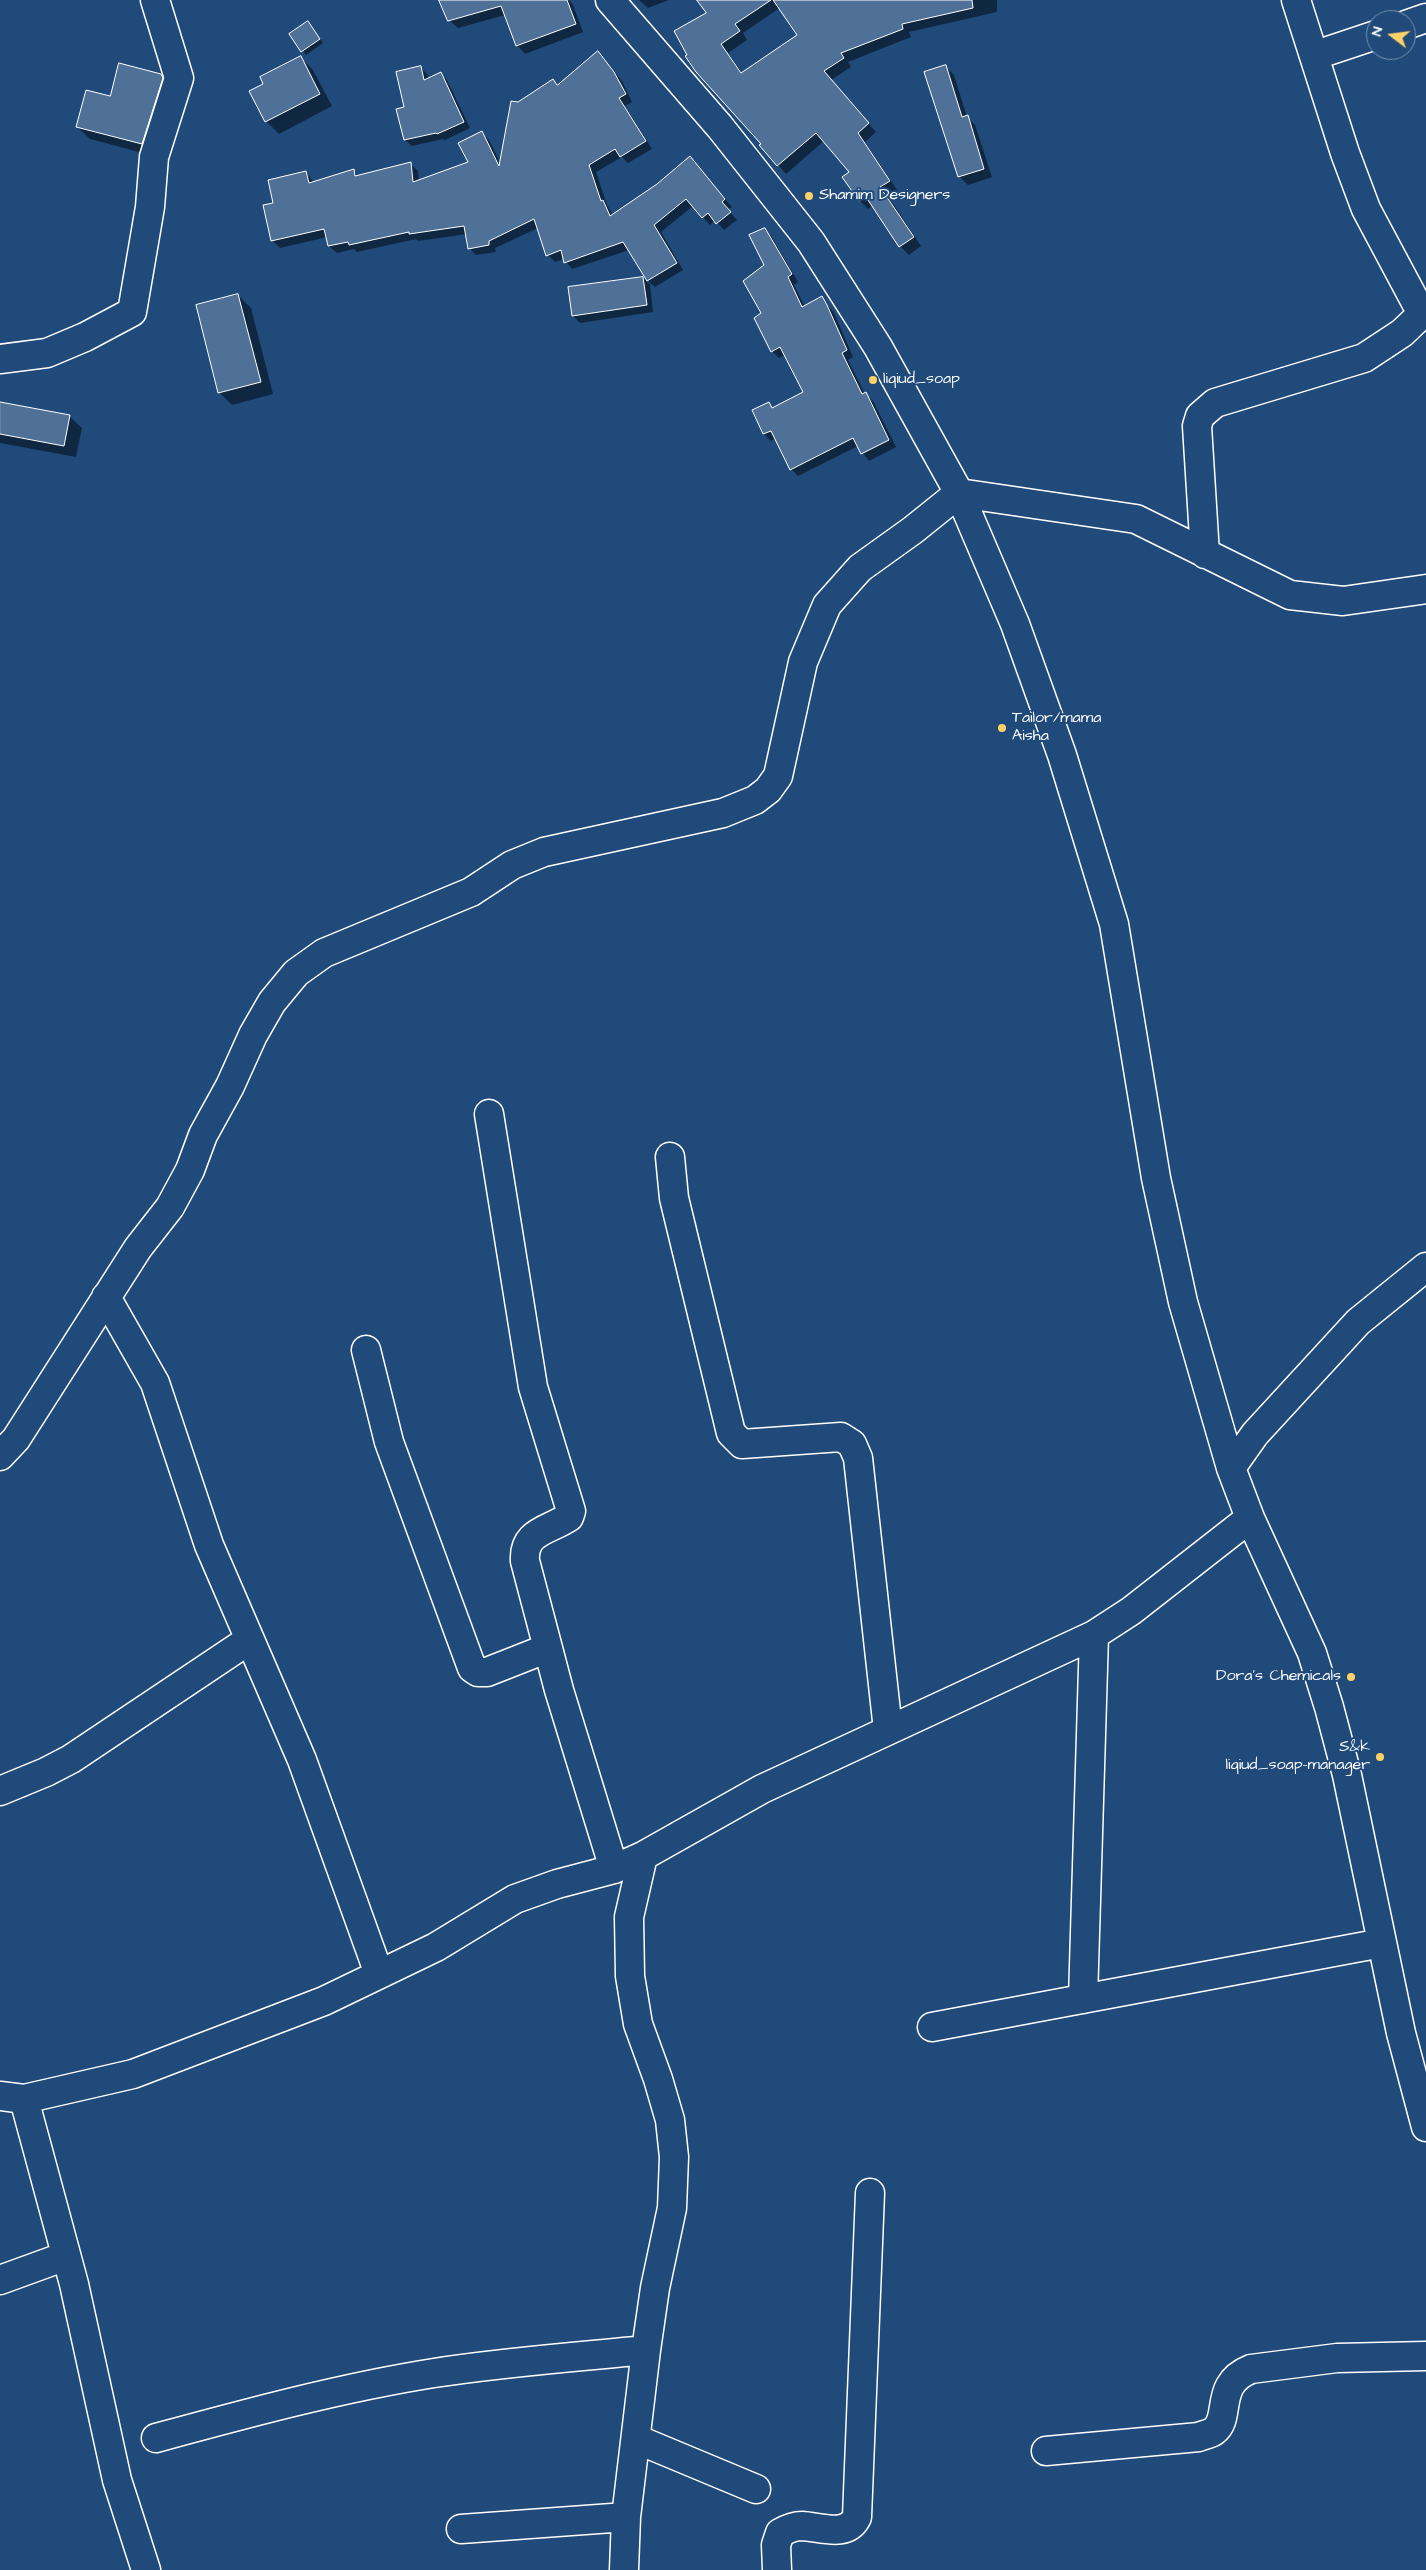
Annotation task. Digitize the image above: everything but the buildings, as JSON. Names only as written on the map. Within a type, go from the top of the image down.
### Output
[{"type":"street","points":[[0,359],[47,353],[85,337],[132,312],[150,207],[154,157],[179,78],[155,0]]},
{"type":"street","points":[[610,0],[720,127],[811,242],[878,347],[959,493],[1015,624],[1062,754],[1114,924],[1156,1178],[1183,1302],[1231,1468],[1250,1518],[1312,1653],[1330,1707],[1347,1775],[1401,2033],[1426,2127]]},
{"type":"street","points":[[1205,554],[1197,426],[1200,416],[1215,403],[1364,358],[1424,317],[1366,210],[1345,153],[1316,55],[1296,0]]},
{"type":"street","points":[[1316,55],[1366,38]]},
{"type":"street","points":[[0,1456],[16,1439],[138,1248],[170,1207],[190,1170],[202,1135],[230,1086],[253,1035],[272,1002],[296,973],[324,952],[471,892],[512,865],[544,852],[723,813],[755,800],[768,790],[778,776],[803,662],[827,604],[860,568],[913,530],[959,493],[1136,519],[1290,595],[1343,601],[1426,589]]},
{"type":"street","points":[[489,1114],[533,1387],[571,1511],[569,1517],[529,1540],[524,1548],[525,1561],[548,1648],[614,1869]]},
{"type":"street","points":[[670,1157],[674,1198],[731,1434],[742,1444],[840,1437],[852,1444],[858,1458],[888,1730]]},
{"type":"street","points":[[1231,1468],[1255,1434],[1358,1322],[1426,1267]]},
{"type":"street","points":[[106,1297],[155,1383],[209,1545],[302,1760],[380,1974]]},
{"type":"street","points":[[366,1350],[388,1442],[472,1668],[478,1672],[487,1672],[548,1648]]},
{"type":"street","points":[[146,2570],[117,2480],[66,2256],[12,2097],[133,2074],[324,2001],[436,1947],[515,1899],[557,1884],[614,1869],[643,1856],[762,1788],[1094,1635],[1132,1611],[1250,1518]]},
{"type":"street","points":[[1083,1999],[1094,1635]]},
{"type":"street","points":[[0,1791],[46,1772],[71,1759],[249,1640]]},
{"type":"street","points":[[624,2570],[626,2517],[646,2350],[655,2288],[672,2208],[674,2157],[670,2120],[638,2024],[630,1976],[629,1917],[643,1856]]},
{"type":"street","points":[[932,2027],[1382,1943]]},
{"type":"street","points":[[777,2570],[776,2545],[780,2534],[790,2527],[802,2526],[839,2530],[849,2527],[857,2517],[870,2193]]},
{"type":"street","points":[[0,2280],[66,2256]]},
{"type":"street","points":[[156,2438],[276,2405],[434,2373],[518,2362],[646,2350]]},
{"type":"street","points":[[1046,2451],[1199,2437],[1214,2432],[1218,2426],[1230,2386],[1238,2374],[1251,2369],[1337,2358],[1426,2356]]},
{"type":"street","points":[[636,2439],[756,2489]]},
{"type":"street","points":[[461,2529],[626,2517]]},
{"type":"place","name":"Shamim Designers","points":[[809,196]]},
{"type":"place","name":"liqiud_soap","points":[[873,380]]},
{"type":"place","name":"Tailor/mama Aisha","points":[[1002,728]]},
{"type":"place","name":"Dora's Chemicals","points":[[1351,1677]]},
{"type":"place","name":"S&k liqiud_soap-manager","points":[[1380,1757]]}]
